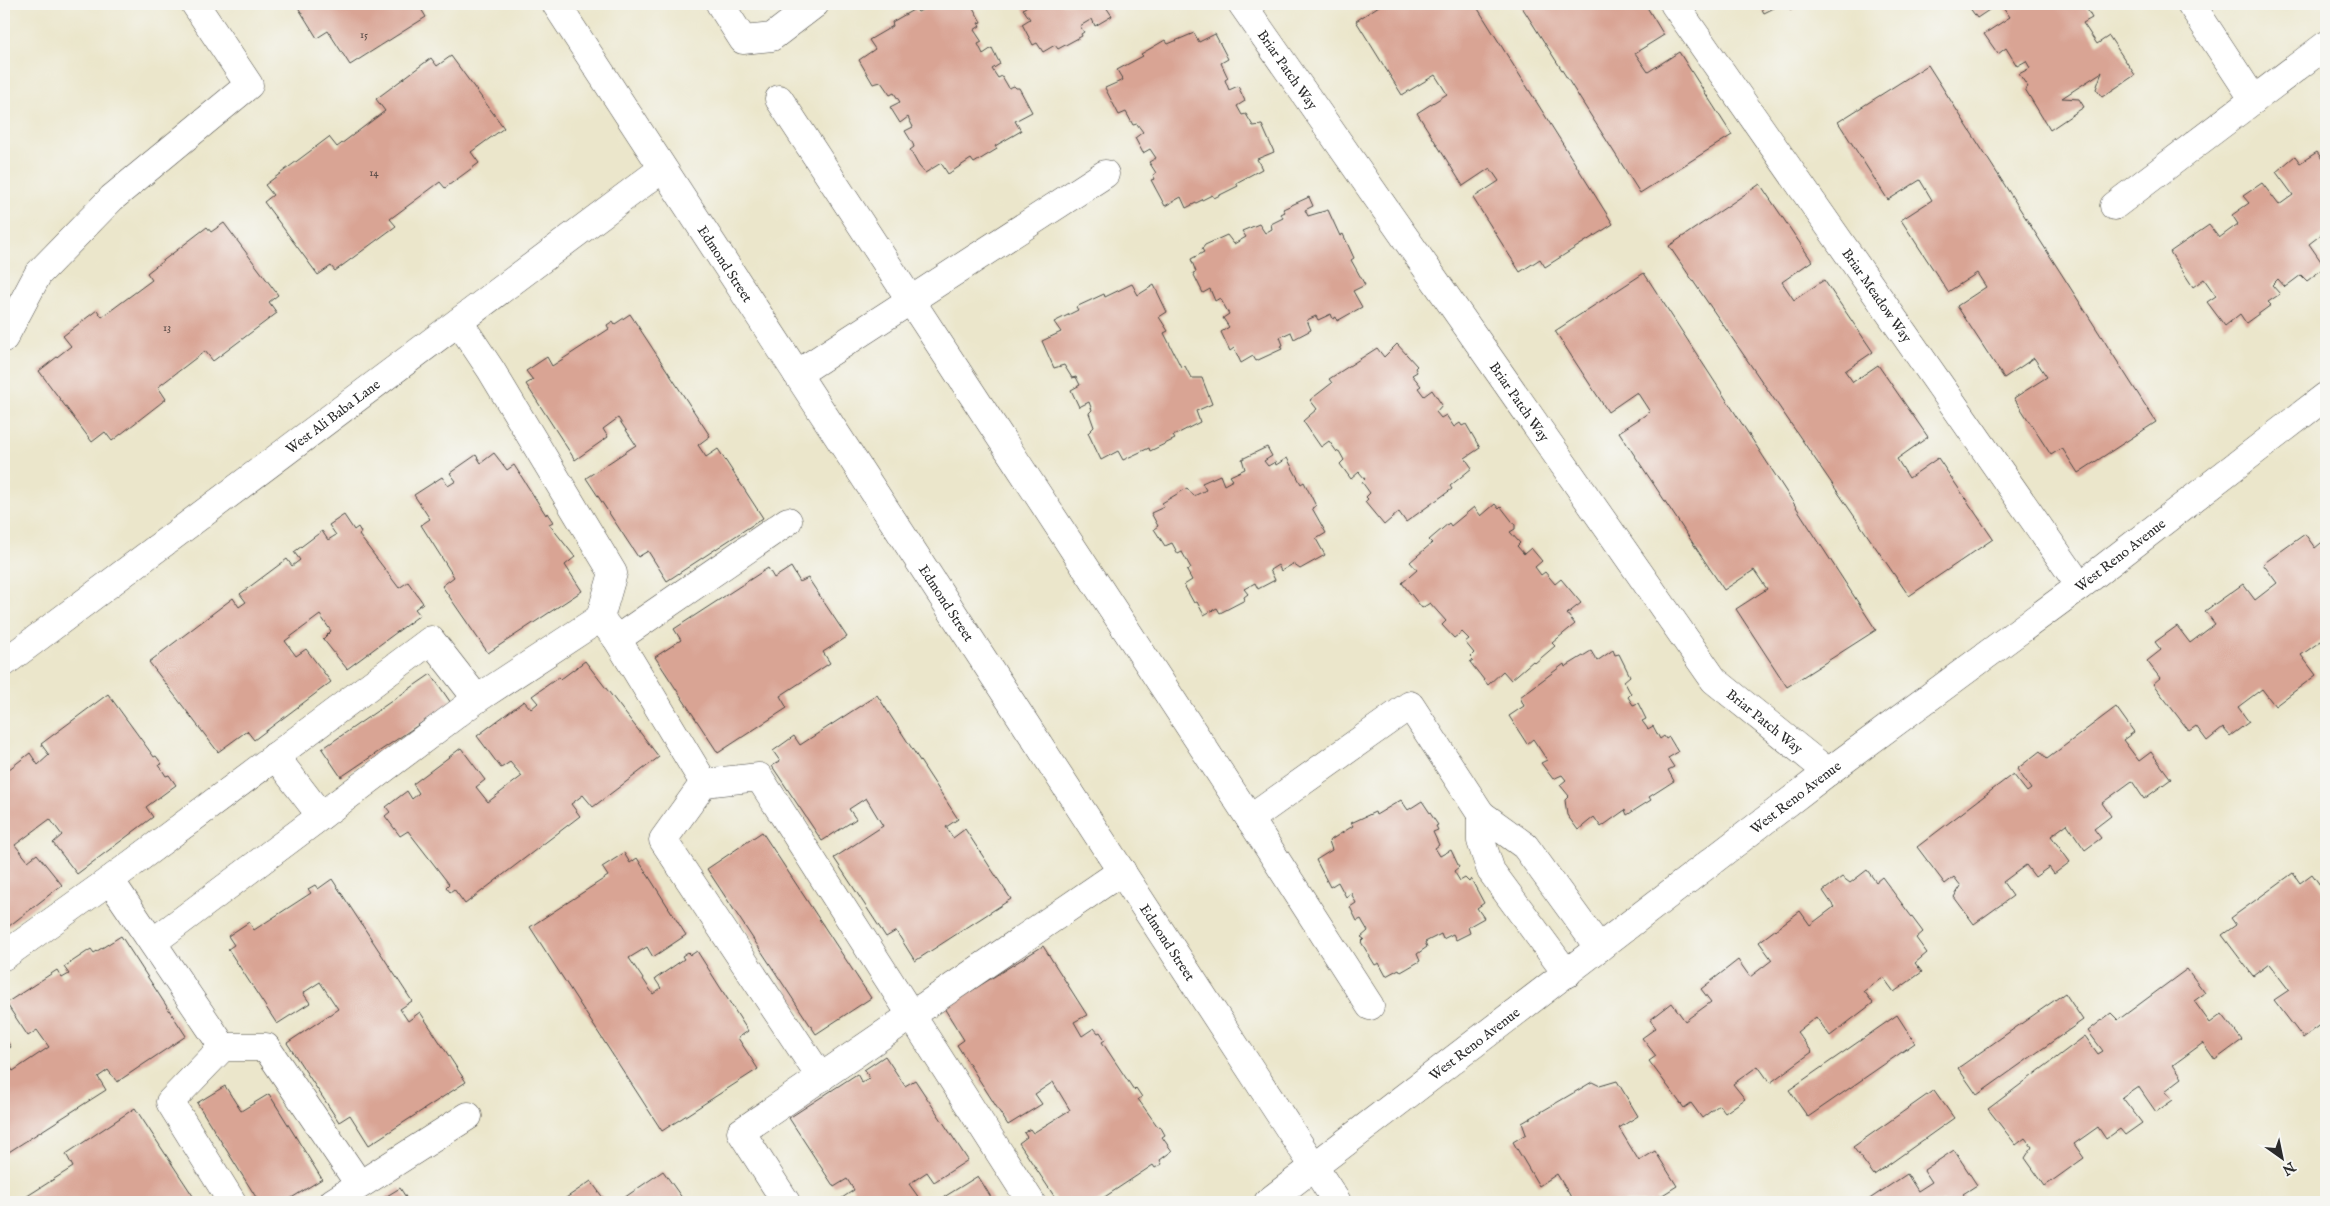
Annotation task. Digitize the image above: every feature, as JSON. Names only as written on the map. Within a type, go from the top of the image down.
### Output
[{"type":"street","points":[[4,338],[38,274],[112,198],[249,85],[195,4]]},
{"type":"street","name":"Edmond Street","points":[[556,4],[1337,1202]]},
{"type":"street","points":[[720,4],[743,40],[772,37],[815,4]]},
{"type":"street","name":"Briar Patch Way","points":[[1242,4],[1714,680],[1828,772]]},
{"type":"street","name":"Briar Meadow Way","points":[[1674,4],[2080,586]]},
{"type":"street","points":[[2191,4],[2254,100]]},
{"type":"street","points":[[2114,206],[2326,45]]},
{"type":"street","points":[[779,99],[1250,819],[1370,1006]]},
{"type":"street","name":"West Ali Baba Lane","points":[[4,663],[662,169]]},
{"type":"street","points":[[797,374],[1105,174]]},
{"type":"street","points":[[153,942],[477,699],[600,618],[613,573],[491,370],[459,322]]},
{"type":"street","name":"West Reno Avenue","points":[[1268,1202],[1828,772],[2080,586],[2326,396]]},
{"type":"street","points":[[617,639],[788,521]]},
{"type":"street","points":[[600,618],[617,639],[704,783]]},
{"type":"street","points":[[4,956],[110,880],[431,640],[477,699]]},
{"type":"street","points":[[1250,819],[1410,705],[1481,814],[1525,846],[1600,948]]},
{"type":"street","points":[[275,756],[321,816]]},
{"type":"street","points":[[821,1078],[663,840],[704,783],[759,777],[1031,1202]]},
{"type":"street","points":[[1481,814],[1481,841],[1491,871],[1566,974]]},
{"type":"street","points":[[786,1202],[741,1132],[1122,872]]},
{"type":"street","points":[[110,880],[223,1047]]},
{"type":"street","points":[[232,1202],[170,1102],[223,1047],[266,1047],[359,1184]]},
{"type":"street","points":[[333,1202],[468,1116]]},
{"type":"building","points":[[296,4],[418,4],[426,17],[350,65],[328,31],[317,38]]},
{"type":"building","points":[[933,4],[947,4],[949,7],[955,4],[971,4],[981,22],[978,23],[980,26],[974,30],[982,42],[978,44],[983,54],[992,48],[1000,64],[992,69],[998,78],[1002,76],[1009,88],[1014,86],[1019,88],[1032,112],[1015,121],[1021,131],[995,146],[997,149],[974,163],[971,159],[948,174],[941,163],[925,173],[919,166],[910,150],[914,147],[913,144],[905,131],[913,127],[908,117],[900,123],[890,107],[900,102],[894,93],[890,95],[881,82],[873,84],[859,60],[875,49],[869,40],[893,26],[892,22],[915,9],[918,12]]},
{"type":"building","points":[[1026,4],[1112,4],[1106,7],[1112,16],[1095,26],[1092,19],[1080,26],[1084,32],[1081,34],[1082,36],[1058,49],[1055,45],[1043,52],[1037,43],[1033,45],[1022,24],[1030,19],[1023,9],[1027,6]]},
{"type":"building","points":[[1382,4],[1475,4],[1613,224],[1545,267],[1540,259],[1520,272],[1473,198],[1499,181],[1490,168],[1463,186],[1417,113],[1447,94],[1435,75],[1402,95],[1356,21]]},
{"type":"building","points":[[1520,4],[1645,4],[1664,35],[1635,53],[1648,72],[1679,52],[1732,135],[1640,193]]},
{"type":"building","points":[[1759,4],[1782,4],[1764,13]]},
{"type":"building","points":[[1787,4],[1802,4],[1791,10]]},
{"type":"building","points":[[1967,4],[1998,4],[1977,18]]},
{"type":"building","points":[[2001,4],[2084,4],[2092,18],[2083,23],[2097,44],[2109,36],[2135,75],[2102,97],[2096,89],[2102,72],[2062,98],[2079,99],[2084,107],[2050,130],[2025,89],[2028,87],[2019,74],[2030,68],[2026,61],[2017,66],[2006,48],[1998,54],[1984,34],[2010,17]]},
{"type":"building","points":[[1194,33],[1199,42],[1215,34],[1228,59],[1221,63],[1228,78],[1225,80],[1229,90],[1238,86],[1245,101],[1237,106],[1242,115],[1246,114],[1253,126],[1262,125],[1274,152],[1257,159],[1262,169],[1236,183],[1238,186],[1214,198],[1212,195],[1186,208],[1181,197],[1165,206],[1151,180],[1155,179],[1153,175],[1156,173],[1149,162],[1156,158],[1150,149],[1143,153],[1135,138],[1143,132],[1137,124],[1133,125],[1126,112],[1119,115],[1105,88],[1123,80],[1117,70],[1143,56],[1141,54],[1165,40],[1168,44]]},
{"type":"building","points":[[451,56],[504,128],[471,152],[479,163],[445,188],[440,182],[390,219],[396,226],[335,271],[331,266],[318,275],[264,202],[273,195],[265,185],[329,137],[337,147],[385,111],[376,99],[431,58],[437,66]]},
{"type":"building","points":[[1928,65],[2156,422],[2078,473],[2062,448],[2051,455],[2014,398],[2047,377],[2034,358],[2004,378],[1957,306],[1986,287],[1977,273],[1948,292],[1901,220],[1932,200],[1920,180],[1888,200],[1838,122]]},
{"type":"building","points":[[2317,152],[2322,159],[2326,156],[2326,239],[2322,234],[2309,244],[2325,267],[2307,281],[2301,275],[2285,287],[2278,279],[2272,285],[2280,294],[2268,302],[2271,305],[2246,323],[2240,314],[2225,326],[2207,302],[2216,296],[2204,279],[2193,287],[2170,252],[2209,225],[2219,238],[2238,224],[2232,215],[2249,203],[2243,196],[2262,183],[2279,205],[2293,195],[2276,172],[2295,156],[2300,163]]},
{"type":"building","points":[[1760,184],[1812,261],[1782,282],[1794,300],[1824,280],[1873,352],[1845,371],[1853,382],[1878,365],[1928,437],[1897,459],[1909,478],[1938,458],[1993,539],[1909,596],[1669,246]]},
{"type":"building","points":[[1309,197],[1313,206],[1305,210],[1308,216],[1328,210],[1340,236],[1343,234],[1354,258],[1351,260],[1365,285],[1353,291],[1362,307],[1337,321],[1336,317],[1333,319],[1331,314],[1318,320],[1316,316],[1307,320],[1311,330],[1294,339],[1291,332],[1280,337],[1283,345],[1280,346],[1282,349],[1256,361],[1253,356],[1241,363],[1234,348],[1230,351],[1221,332],[1229,327],[1223,318],[1229,314],[1220,298],[1215,301],[1210,289],[1203,293],[1193,273],[1196,272],[1191,259],[1204,252],[1202,249],[1205,245],[1227,235],[1234,244],[1246,237],[1242,231],[1259,224],[1265,233],[1272,229],[1271,224],[1283,218],[1281,214],[1285,212],[1283,209]]},
{"type":"building","points":[[224,223],[278,295],[269,302],[277,313],[213,361],[205,351],[158,387],[166,399],[112,441],[105,432],[92,442],[39,371],[71,346],[63,336],[97,310],[102,317],[152,280],[147,273],[207,227],[211,232]]},
{"type":"building","points":[[1644,273],[1876,630],[1787,687],[1736,609],[1767,589],[1754,570],[1724,590],[1619,432],[1650,412],[1637,392],[1608,412],[1555,331]]},
{"type":"building","points":[[1132,284],[1138,295],[1154,285],[1167,312],[1159,317],[1168,331],[1164,333],[1181,367],[1185,366],[1191,378],[1202,378],[1212,404],[1196,411],[1200,422],[1173,436],[1175,439],[1150,451],[1149,448],[1123,460],[1118,451],[1101,460],[1088,433],[1094,427],[1089,413],[1092,410],[1089,402],[1079,407],[1071,390],[1080,385],[1076,377],[1072,378],[1064,365],[1054,368],[1042,341],[1061,332],[1054,322],[1078,310],[1076,307],[1104,294],[1105,297]]},
{"type":"building","points":[[630,314],[710,436],[698,445],[706,457],[718,449],[763,518],[667,581],[648,551],[638,557],[586,478],[636,445],[618,418],[603,429],[608,437],[575,460],[526,384],[533,380],[526,371],[547,357],[552,366],[609,329],[607,325],[613,321],[615,324]]},
{"type":"building","points":[[1397,344],[1417,366],[1415,368],[1417,372],[1412,375],[1421,386],[1418,388],[1424,396],[1432,390],[1442,405],[1436,412],[1441,418],[1446,415],[1454,427],[1460,423],[1462,426],[1466,424],[1480,448],[1465,458],[1472,468],[1450,486],[1452,489],[1406,522],[1399,512],[1384,525],[1365,502],[1368,499],[1366,497],[1370,493],[1362,482],[1365,479],[1359,472],[1351,479],[1340,464],[1344,460],[1339,451],[1337,452],[1329,441],[1321,447],[1303,421],[1317,409],[1310,400],[1332,383],[1329,379],[1377,348],[1384,357]]},
{"type":"building","points":[[1267,447],[1272,456],[1264,461],[1268,466],[1275,462],[1276,465],[1287,458],[1301,484],[1304,482],[1316,506],[1312,508],[1326,533],[1316,539],[1325,555],[1300,569],[1293,564],[1281,571],[1278,565],[1270,570],[1275,580],[1258,589],[1255,583],[1244,589],[1248,594],[1244,597],[1245,600],[1220,613],[1217,608],[1204,615],[1197,602],[1194,603],[1184,585],[1192,580],[1187,571],[1191,568],[1182,552],[1178,554],[1172,543],[1165,546],[1154,529],[1158,526],[1151,513],[1164,507],[1162,503],[1187,488],[1194,496],[1206,490],[1202,483],[1220,475],[1224,485],[1233,480],[1230,476],[1245,469],[1242,459]]},
{"type":"building","points":[[494,453],[507,470],[514,465],[546,515],[547,513],[553,522],[549,524],[575,557],[565,565],[582,591],[488,653],[442,586],[454,577],[421,525],[430,519],[414,495],[442,477],[448,486],[456,481],[450,473],[476,455],[481,463]]},
{"type":"building","points":[[1495,504],[1499,509],[1501,507],[1515,525],[1515,529],[1510,532],[1520,543],[1517,546],[1524,554],[1531,548],[1542,561],[1535,567],[1541,575],[1545,572],[1555,584],[1561,579],[1581,603],[1567,614],[1575,624],[1552,643],[1555,646],[1535,663],[1533,661],[1511,680],[1503,671],[1488,685],[1470,662],[1473,660],[1470,657],[1474,653],[1465,642],[1469,639],[1462,632],[1454,638],[1442,625],[1446,621],[1430,603],[1422,608],[1402,583],[1417,570],[1410,562],[1432,543],[1429,540],[1449,523],[1451,526],[1474,507],[1481,516]]},
{"type":"building","points":[[344,515],[354,530],[358,527],[361,532],[359,535],[399,588],[408,582],[423,603],[415,609],[420,615],[347,669],[323,639],[331,631],[320,615],[285,641],[296,656],[306,649],[331,682],[254,740],[247,731],[218,752],[149,662],[233,598],[239,607],[246,602],[240,594],[287,559],[292,566],[300,560],[294,552],[322,531],[328,540],[336,535],[329,525]]},
{"type":"building","points":[[2305,534],[2315,548],[2326,539],[2326,648],[2321,641],[2301,655],[2316,675],[2275,706],[2262,689],[2238,707],[2249,722],[2230,736],[2223,728],[2207,741],[2196,726],[2189,731],[2153,684],[2160,678],[2147,661],[2161,650],[2155,642],[2177,626],[2190,643],[2215,624],[2205,611],[2243,584],[2255,600],[2277,583],[2263,564]]},
{"type":"building","points":[[791,567],[800,582],[808,578],[847,637],[823,652],[830,663],[780,696],[787,708],[718,753],[655,657],[681,640],[674,629],[768,568],[774,578]]},
{"type":"building","points":[[1613,650],[1615,655],[1619,654],[1630,676],[1624,681],[1631,694],[1628,697],[1633,705],[1638,703],[1646,719],[1642,721],[1648,729],[1653,726],[1660,739],[1664,736],[1666,739],[1669,737],[1678,752],[1668,758],[1674,767],[1668,770],[1674,781],[1649,797],[1651,800],[1627,815],[1625,810],[1601,827],[1594,817],[1578,830],[1567,815],[1565,800],[1569,796],[1560,785],[1566,780],[1562,775],[1553,779],[1541,763],[1547,760],[1533,739],[1527,744],[1509,716],[1524,706],[1520,697],[1564,664],[1565,667],[1591,651],[1597,661]]},
{"type":"building","points":[[585,661],[659,757],[593,807],[583,795],[571,804],[580,816],[465,904],[454,889],[450,892],[446,887],[449,884],[408,831],[400,836],[385,816],[390,812],[386,807],[407,791],[412,799],[419,793],[413,784],[461,748],[485,780],[476,787],[488,802],[522,776],[510,762],[501,768],[477,736],[524,701],[531,709],[538,703],[532,696],[559,677],[561,679]]},
{"type":"building","points":[[431,674],[451,703],[341,777],[322,749]]},
{"type":"building","points":[[108,694],[154,757],[156,756],[162,764],[159,765],[166,776],[169,775],[176,785],[146,807],[153,817],[77,874],[53,843],[62,835],[50,819],[15,845],[28,861],[37,854],[62,885],[4,930],[4,773],[30,753],[38,765],[49,755],[41,744]]},
{"type":"building","points":[[877,695],[958,819],[946,827],[953,838],[965,829],[1011,899],[915,961],[896,931],[886,937],[834,858],[883,826],[866,798],[849,809],[856,819],[822,841],[772,766],[780,761],[773,751],[794,736],[800,745]]},
{"type":"building","points":[[2116,707],[2134,732],[2123,740],[2139,761],[2151,752],[2171,779],[2144,799],[2132,781],[2102,803],[2111,816],[2094,829],[2101,838],[2085,850],[2067,824],[2051,836],[2070,862],[2054,874],[2049,867],[2035,877],[2026,865],[2003,882],[2013,896],[1974,924],[1954,897],[1961,886],[1954,877],[1945,884],[1917,847],[2013,774],[2027,792],[2031,789],[2017,769],[2040,751],[2047,759]]},
{"type":"building","points":[[1401,800],[1408,810],[1422,801],[1438,825],[1436,826],[1438,830],[1433,832],[1439,845],[1435,848],[1440,856],[1451,850],[1459,867],[1454,871],[1460,881],[1465,878],[1469,882],[1471,879],[1484,903],[1477,908],[1484,918],[1468,927],[1470,933],[1456,940],[1453,934],[1443,939],[1441,934],[1425,942],[1427,947],[1417,954],[1420,961],[1401,972],[1399,969],[1386,976],[1379,963],[1375,965],[1361,942],[1364,939],[1361,937],[1368,931],[1361,919],[1357,921],[1350,907],[1356,903],[1351,893],[1346,897],[1338,882],[1330,887],[1316,860],[1332,850],[1329,841],[1353,826],[1351,823],[1375,812],[1376,815]]},
{"type":"building","points":[[762,832],[871,998],[816,1034],[707,869]]},
{"type":"building","points":[[624,853],[630,863],[637,858],[686,935],[653,957],[647,947],[629,958],[653,994],[661,988],[655,979],[684,959],[682,956],[688,952],[691,955],[697,951],[748,1031],[738,1038],[758,1069],[662,1131],[530,927],[608,876],[602,867]]},
{"type":"building","points":[[1867,870],[1876,882],[1882,877],[1923,932],[1916,938],[1927,953],[1915,963],[1922,972],[1894,992],[1883,977],[1864,991],[1873,1003],[1830,1036],[1816,1017],[1797,1032],[1812,1052],[1770,1083],[1758,1066],[1733,1084],[1745,1099],[1725,1113],[1719,1105],[1702,1118],[1691,1103],[1684,1108],[1649,1061],[1656,1056],[1642,1038],[1656,1028],[1650,1020],[1672,1003],[1685,1021],[1711,1002],[1701,989],[1738,960],[1750,977],[1772,960],[1759,942],[1800,911],[1810,925],[1834,907],[1823,891],[1842,877],[1850,883]]},
{"type":"building","points":[[2293,873],[2300,883],[2312,874],[2325,892],[2326,890],[2326,1030],[2322,1024],[2303,1038],[2274,1000],[2289,990],[2269,964],[2253,976],[2222,935],[2236,925],[2231,918]]},
{"type":"building","points":[[332,879],[412,1001],[400,1009],[408,1021],[420,1012],[466,1082],[369,1145],[350,1115],[339,1122],[287,1043],[338,1009],[320,982],[303,993],[310,1003],[277,1024],[228,949],[234,945],[228,936],[249,922],[254,930],[311,893],[308,889],[315,885],[318,889]]},
{"type":"building","points":[[121,936],[186,1036],[117,1082],[108,1070],[98,1077],[106,1090],[4,1155],[4,1058],[13,1071],[49,1047],[37,1030],[28,1036],[6,1003],[57,970],[62,978],[69,974],[64,967],[91,949],[94,953]]},
{"type":"building","points":[[1043,946],[1087,1015],[1074,1022],[1082,1036],[1094,1028],[1098,1033],[1100,1032],[1105,1040],[1102,1042],[1134,1090],[1136,1088],[1142,1097],[1138,1099],[1158,1127],[1160,1126],[1165,1135],[1162,1137],[1172,1151],[1160,1160],[1162,1164],[1155,1168],[1153,1165],[1097,1202],[1058,1202],[1019,1143],[1027,1137],[1024,1133],[1030,1129],[1033,1133],[1070,1110],[1053,1082],[1035,1094],[1042,1104],[1008,1125],[957,1045],[964,1040],[944,1008]]},
{"type":"building","points":[[2187,969],[2205,993],[2194,1001],[2210,1023],[2222,1014],[2242,1040],[2215,1060],[2203,1043],[2173,1065],[2182,1078],[2165,1091],[2173,1100],[2156,1112],[2138,1086],[2122,1097],[2142,1123],[2125,1135],[2120,1129],[2106,1139],[2098,1127],[2074,1144],[2084,1158],[2045,1186],[2025,1158],[2032,1147],[2025,1138],[2016,1145],[1988,1109],[2085,1036],[2098,1054],[2103,1051],[2088,1031],[2111,1013],[2118,1020]]},
{"type":"building","points":[[2065,993],[2083,1020],[1977,1095],[1958,1068]]},
{"type":"building","points":[[1897,1015],[1915,1043],[1808,1117],[1789,1090]]},
{"type":"building","points":[[4,1037],[11,1047],[4,1051]]},
{"type":"building","points":[[885,1056],[905,1086],[915,1080],[968,1160],[934,1182],[927,1172],[909,1184],[922,1202],[845,1202],[842,1198],[854,1190],[847,1179],[834,1187],[789,1118],[857,1074],[862,1083],[870,1078],[864,1070]]},
{"type":"building","points":[[1617,1081],[1638,1116],[1619,1128],[1639,1161],[1655,1151],[1677,1186],[1656,1199],[1658,1202],[1562,1202],[1571,1197],[1557,1174],[1539,1186],[1513,1142],[1526,1134],[1522,1123],[1592,1082],[1600,1086]]},
{"type":"building","points":[[225,1086],[241,1111],[269,1094],[322,1179],[285,1202],[259,1202],[197,1103]]},
{"type":"building","points":[[1934,1090],[1954,1118],[1874,1175],[1853,1147]]},
{"type":"building","points":[[135,1108],[197,1202],[22,1202],[21,1200],[73,1167],[66,1154]]},
{"type":"building","points":[[1954,1150],[1977,1185],[1963,1194],[1968,1202],[1869,1202],[1868,1200],[1907,1174],[1918,1191],[1932,1182],[1924,1170]]},
{"type":"building","points":[[663,1171],[685,1202],[618,1202]]},
{"type":"building","points":[[978,1176],[994,1202],[936,1202]]},
{"type":"building","points":[[591,1181],[606,1202],[560,1202]]},
{"type":"building","points":[[400,1188],[409,1202],[377,1202]]}]
